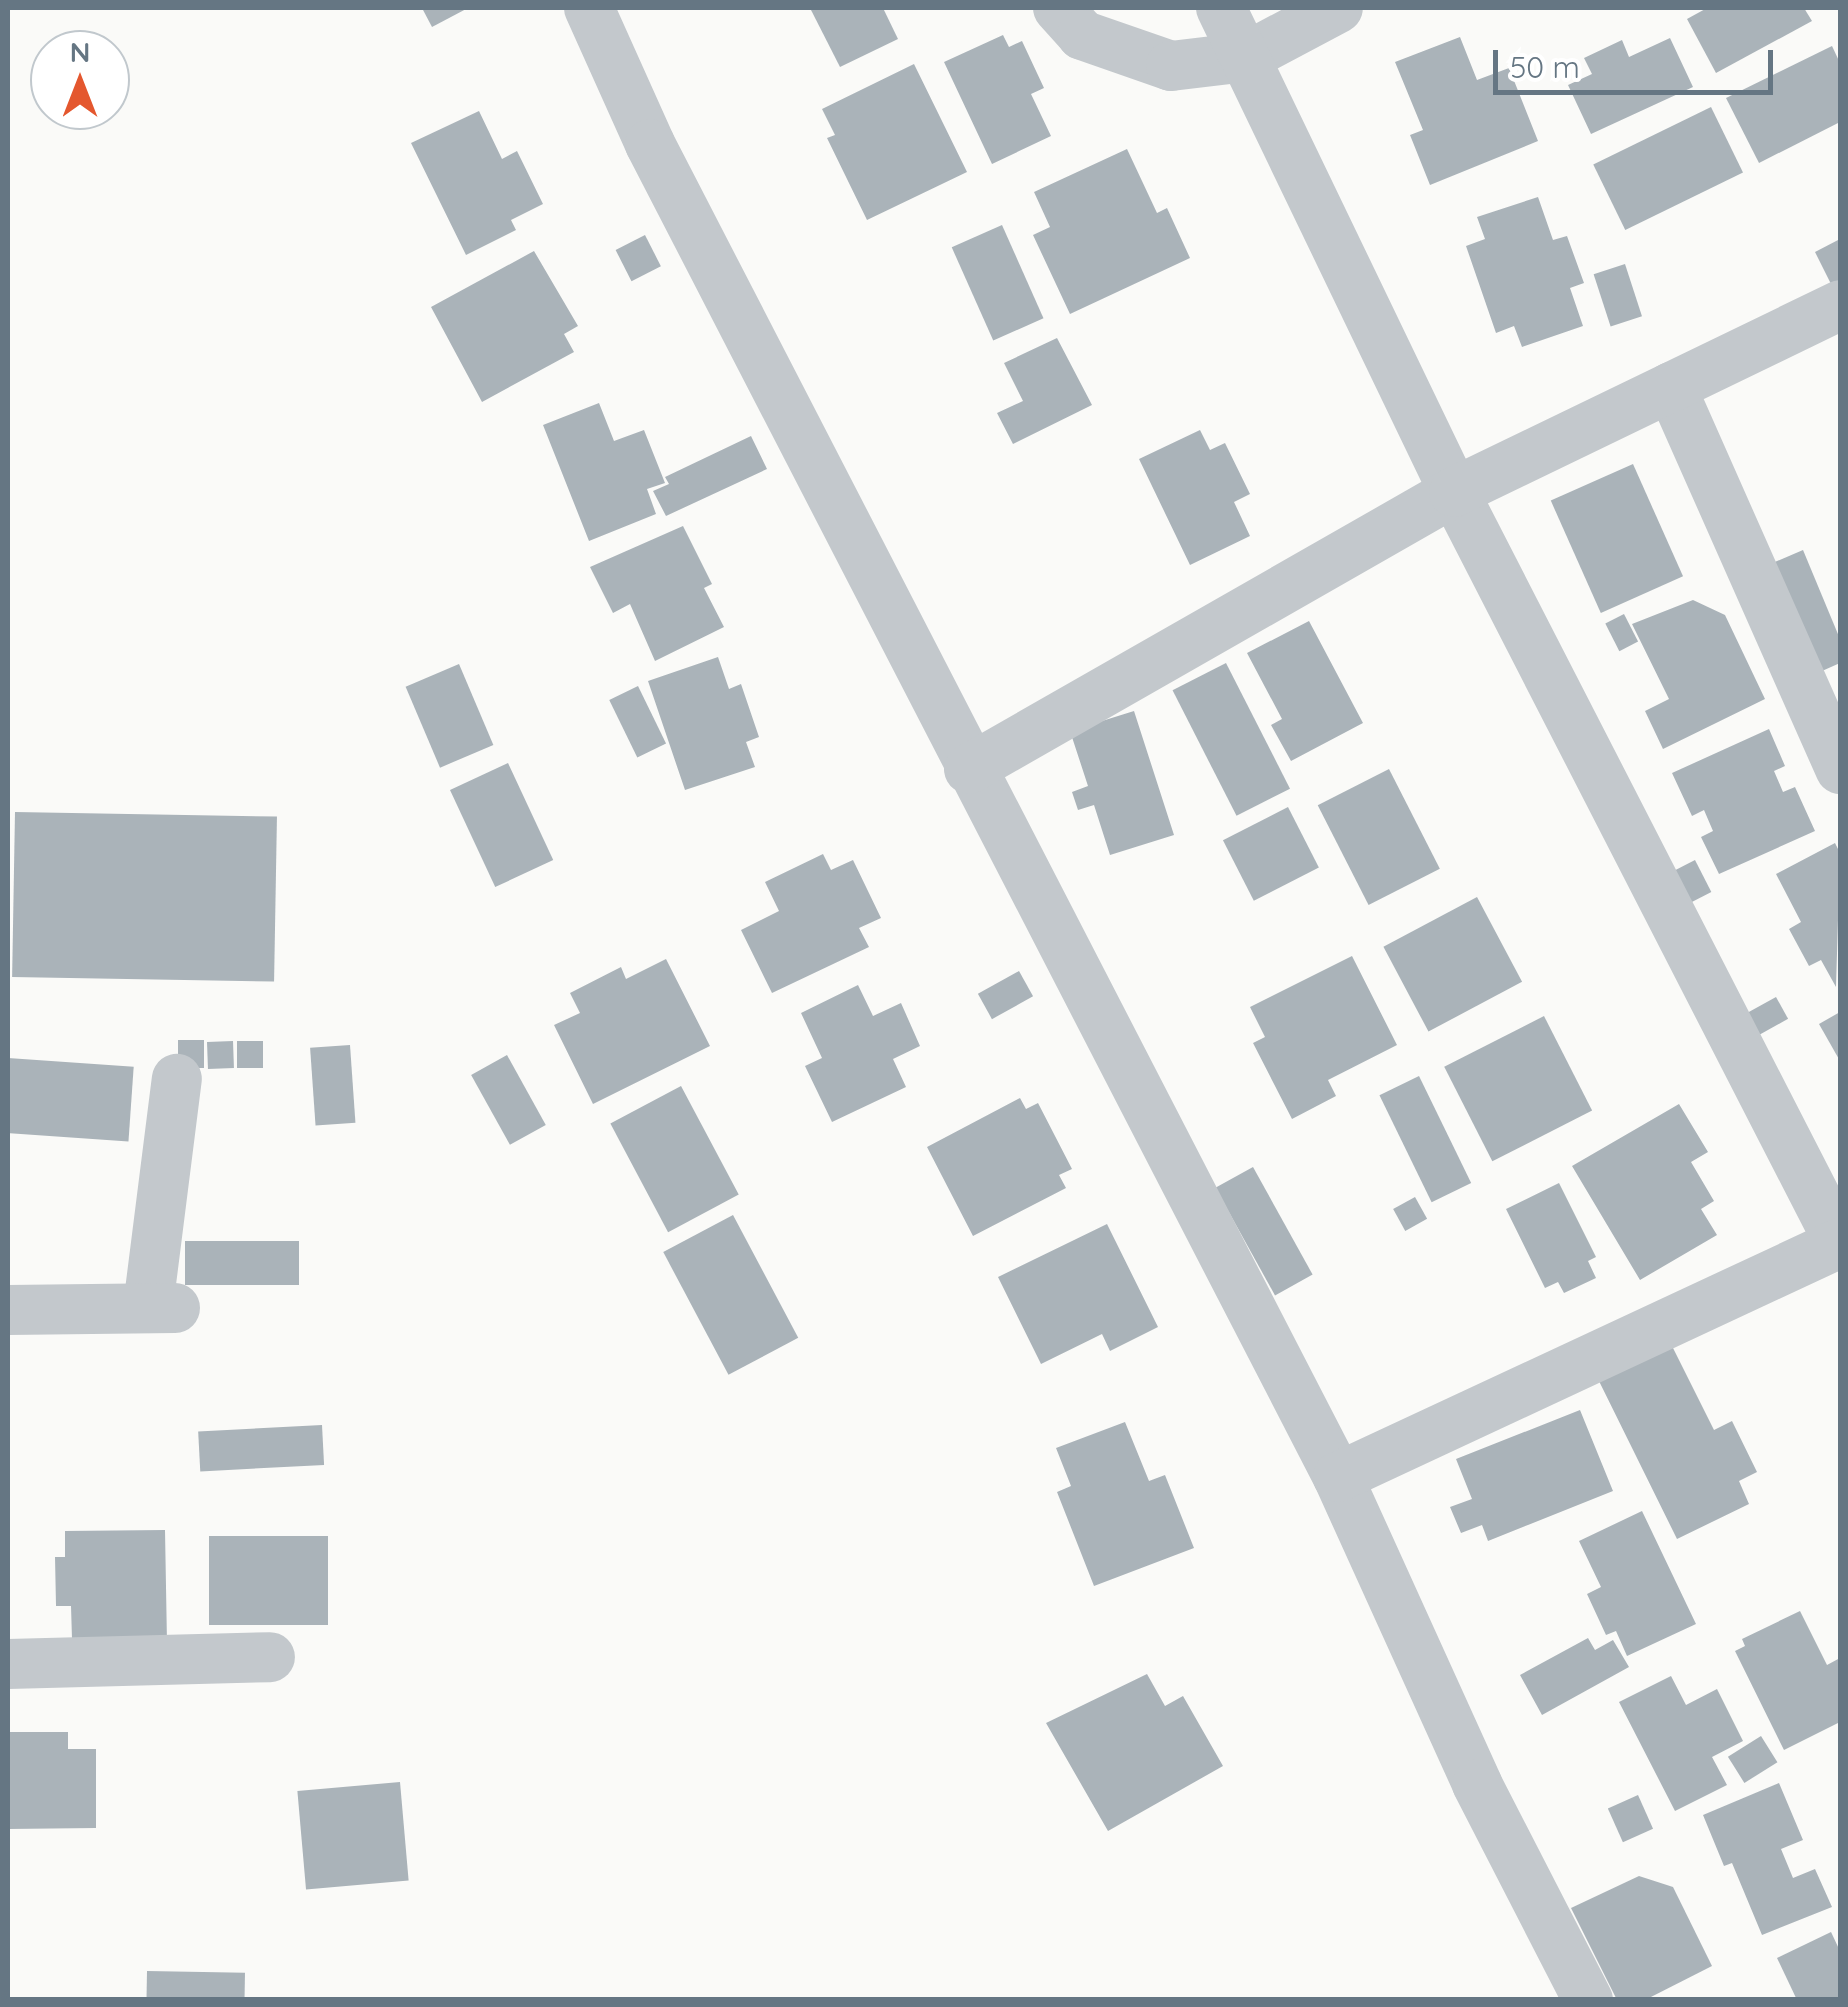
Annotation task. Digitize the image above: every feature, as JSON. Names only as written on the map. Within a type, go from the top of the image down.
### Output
[{"type":"street","points":[[589,8],[650,144],[969,770],[1338,1477],[1478,1784],[1588,2000]]},
{"type":"street","points":[[1058,8],[1082,35],[1129,56],[1171,66],[1246,58],[1338,8]]},
{"type":"street","points":[[1222,8],[1454,492],[1840,1244],[1338,1477]]},
{"type":"street","points":[[969,770],[1454,492],[1840,305]]},
{"type":"street","points":[[1671,387],[1840,769]]},
{"type":"street","points":[[8,1310],[162,1307],[177,1079]]},
{"type":"street","points":[[8,1664],[270,1657]]},
{"type":"building","points":[[422,8],[468,8],[432,27]]},
{"type":"building","points":[[810,8],[883,8],[898,39],[840,67]]},
{"type":"building","points":[[1707,8],[1804,8],[1812,21],[1716,73],[1687,19]]},
{"type":"building","points":[[1003,35],[1009,47],[1022,41],[1044,88],[1031,94],[1051,136],[992,164],[944,62]]},
{"type":"building","points":[[1460,37],[1477,80],[1509,68],[1538,141],[1430,185],[1410,135],[1423,130],[1395,62]]},
{"type":"building","points":[[1670,38],[1693,87],[1591,134],[1568,85],[1592,74],[1584,58],[1622,40],[1629,57]]},
{"type":"building","points":[[1832,46],[1840,63],[1840,122],[1759,163],[1726,98]]},
{"type":"building","points":[[914,64],[967,172],[867,220],[827,138],[835,135],[822,109]]},
{"type":"building","points":[[1711,107],[1743,173],[1625,230],[1593,164]]},
{"type":"building","points":[[479,111],[502,159],[517,151],[543,204],[511,220],[516,230],[466,255],[411,143]]},
{"type":"building","points":[[1127,149],[1157,213],[1167,208],[1190,258],[1070,314],[1033,235],[1050,227],[1034,192]]},
{"type":"building","points":[[1538,197],[1553,240],[1567,236],[1584,283],[1570,288],[1583,326],[1522,347],[1514,326],[1496,333],[1466,246],[1485,239],[1477,217]]},
{"type":"building","points":[[1002,225],[1043,318],[993,341],[952,247]]},
{"type":"building","points":[[645,235],[661,266],[631,281],[616,250]]},
{"type":"building","points":[[1840,239],[1840,284],[1833,288],[1815,252]]},
{"type":"building","points":[[534,251],[578,326],[564,334],[574,352],[482,402],[431,307]]},
{"type":"building","points":[[1625,264],[1642,316],[1611,327],[1594,274]]},
{"type":"building","points":[[1057,338],[1092,405],[1013,444],[997,413],[1023,401],[1004,363]]},
{"type":"building","points":[[599,403],[614,441],[644,430],[665,483],[647,489],[656,514],[589,541],[543,425]]},
{"type":"building","points":[[1200,430],[1210,450],[1225,443],[1250,494],[1234,502],[1250,536],[1190,565],[1139,459]]},
{"type":"building","points":[[751,436],[767,469],[666,516],[653,491],[669,484],[665,477]]},
{"type":"building","points":[[1633,464],[1683,576],[1601,613],[1551,501]]},
{"type":"building","points":[[683,526],[712,584],[704,588],[724,627],[655,661],[630,604],[613,613],[590,567]]},
{"type":"building","points":[[1803,550],[1840,639],[1840,663],[1804,679],[1756,570]]},
{"type":"building","points":[[1693,600],[1725,615],[1765,699],[1663,749],[1645,711],[1669,699],[1632,624]]},
{"type":"building","points":[[1624,614],[1638,642],[1619,651],[1605,624]]},
{"type":"building","points":[[1309,621],[1363,723],[1291,761],[1271,725],[1282,719],[1247,653]]},
{"type":"building","points":[[718,657],[729,689],[741,684],[759,737],[746,742],[755,767],[685,790],[648,681]]},
{"type":"building","points":[[1226,663],[1290,789],[1237,816],[1173,690]]},
{"type":"building","points":[[459,664],[493,745],[440,768],[406,687]]},
{"type":"building","points":[[638,686],[666,744],[637,758],[609,700]]},
{"type":"building","points":[[1134,711],[1174,835],[1110,855],[1094,805],[1078,810],[1072,792],[1088,786],[1070,731]]},
{"type":"building","points":[[1769,729],[1785,766],[1774,771],[1783,792],[1795,787],[1815,831],[1719,874],[1701,837],[1713,831],[1704,810],[1692,816],[1672,773]]},
{"type":"building","points":[[508,763],[553,860],[495,887],[450,790]]},
{"type":"building","points":[[1389,769],[1440,869],[1369,905],[1318,805]]},
{"type":"building","points":[[1288,807],[1319,868],[1254,901],[1223,840]]},
{"type":"building","points":[[15,812],[277,817],[274,982],[12,977]]},
{"type":"building","points":[[1835,843],[1840,853],[1836,987],[1821,960],[1809,966],[1789,929],[1801,922],[1776,874]]},
{"type":"building","points":[[823,854],[831,870],[853,860],[881,918],[859,928],[869,947],[772,993],[741,930],[779,911],[765,882]]},
{"type":"building","points":[[1695,860],[1711,892],[1680,908],[1664,876]]},
{"type":"building","points":[[1477,897],[1522,982],[1428,1032],[1383,947]]},
{"type":"building","points":[[1352,956],[1397,1045],[1328,1080],[1336,1096],[1292,1119],[1253,1043],[1265,1037],[1250,1007]]},
{"type":"building","points":[[666,959],[710,1046],[593,1104],[554,1025],[580,1013],[570,993],[621,967],[626,979]]},
{"type":"building","points":[[1019,971],[1033,996],[992,1019],[978,994]]},
{"type":"building","points":[[858,985],[873,1016],[901,1003],[920,1046],[893,1059],[906,1087],[832,1122],[805,1066],[822,1058],[801,1013]]},
{"type":"building","points":[[1776,997],[1788,1019],[1751,1039],[1739,1017]]},
{"type":"building","points":[[1840,1012],[1840,1061],[1819,1024]]},
{"type":"building","points":[[1544,1016],[1592,1110],[1492,1161],[1444,1067]]},
{"type":"building","points":[[178,1040],[204,1040],[204,1068],[178,1068]]},
{"type":"building","points":[[233,1041],[234,1068],[208,1069],[207,1042]]},
{"type":"building","points":[[237,1041],[263,1041],[263,1068],[237,1068]]},
{"type":"building","points":[[350,1045],[355,1123],[316,1126],[310,1048]]},
{"type":"building","points":[[507,1055],[546,1125],[510,1145],[471,1075]]},
{"type":"building","points":[[8,1058],[134,1067],[128,1142],[8,1133]]},
{"type":"building","points":[[1419,1076],[1471,1183],[1432,1202],[1379,1095]]},
{"type":"building","points":[[681,1086],[739,1195],[668,1232],[610,1124]]},
{"type":"building","points":[[1020,1098],[1026,1109],[1038,1103],[1072,1169],[1059,1175],[1066,1188],[973,1236],[927,1147]]},
{"type":"building","points":[[1679,1104],[1708,1152],[1691,1162],[1714,1201],[1701,1209],[1717,1235],[1640,1280],[1572,1166]]},
{"type":"building","points":[[1253,1167],[1313,1275],[1275,1295],[1215,1188]]},
{"type":"building","points":[[1559,1183],[1596,1257],[1588,1261],[1596,1278],[1564,1293],[1558,1282],[1545,1288],[1506,1209]]},
{"type":"building","points":[[1415,1197],[1427,1219],[1405,1231],[1393,1209]]},
{"type":"building","points":[[733,1215],[798,1338],[729,1375],[663,1252]]},
{"type":"building","points":[[1107,1224],[1158,1327],[1110,1351],[1102,1334],[1041,1364],[998,1277]]},
{"type":"building","points":[[185,1241],[299,1241],[299,1285],[185,1285]]},
{"type":"building","points":[[1669,1340],[1714,1430],[1732,1421],[1757,1472],[1739,1481],[1749,1504],[1677,1539],[1596,1375]]},
{"type":"building","points":[[1580,1410],[1613,1491],[1488,1541],[1482,1525],[1461,1533],[1450,1507],[1472,1499],[1456,1459]]},
{"type":"building","points":[[1125,1422],[1149,1481],[1165,1475],[1194,1548],[1094,1586],[1057,1492],[1071,1486],[1056,1448]]},
{"type":"building","points":[[322,1425],[324,1465],[200,1471],[198,1431]]},
{"type":"building","points":[[1642,1511],[1696,1624],[1627,1656],[1616,1631],[1606,1635],[1587,1594],[1601,1587],[1579,1541]]},
{"type":"building","points":[[165,1530],[167,1643],[72,1639],[71,1606],[56,1606],[55,1557],[65,1557],[65,1531]]},
{"type":"building","points":[[209,1536],[328,1536],[328,1625],[209,1625]]},
{"type":"building","points":[[1800,1611],[1827,1665],[1840,1658],[1840,1722],[1784,1750],[1735,1651],[1745,1646],[1742,1639]]},
{"type":"building","points":[[1588,1638],[1595,1650],[1613,1640],[1629,1667],[1542,1715],[1520,1675]]},
{"type":"building","points":[[1147,1674],[1165,1706],[1183,1696],[1223,1766],[1108,1831],[1046,1723]]},
{"type":"building","points":[[1671,1676],[1686,1705],[1717,1689],[1743,1741],[1712,1757],[1727,1785],[1675,1811],[1619,1702]]},
{"type":"building","points":[[8,1732],[68,1732],[68,1749],[96,1749],[96,1828],[8,1829]]},
{"type":"building","points":[[1761,1736],[1777,1762],[1744,1783],[1728,1757]]},
{"type":"building","points":[[400,1782],[409,1881],[306,1890],[297,1791]]},
{"type":"building","points":[[1779,1783],[1803,1840],[1781,1849],[1793,1878],[1815,1869],[1832,1907],[1762,1935],[1732,1863],[1724,1866],[1703,1815]]},
{"type":"building","points":[[1638,1795],[1653,1829],[1623,1842],[1608,1808]]},
{"type":"building","points":[[1639,1876],[1673,1887],[1712,1966],[1645,2000],[1617,2000],[1571,1908]]},
{"type":"building","points":[[1831,1932],[1840,1951],[1840,2000],[1797,2000],[1777,1958]]},
{"type":"building","points":[[147,1971],[245,1973],[245,2000],[146,2000]]}]
